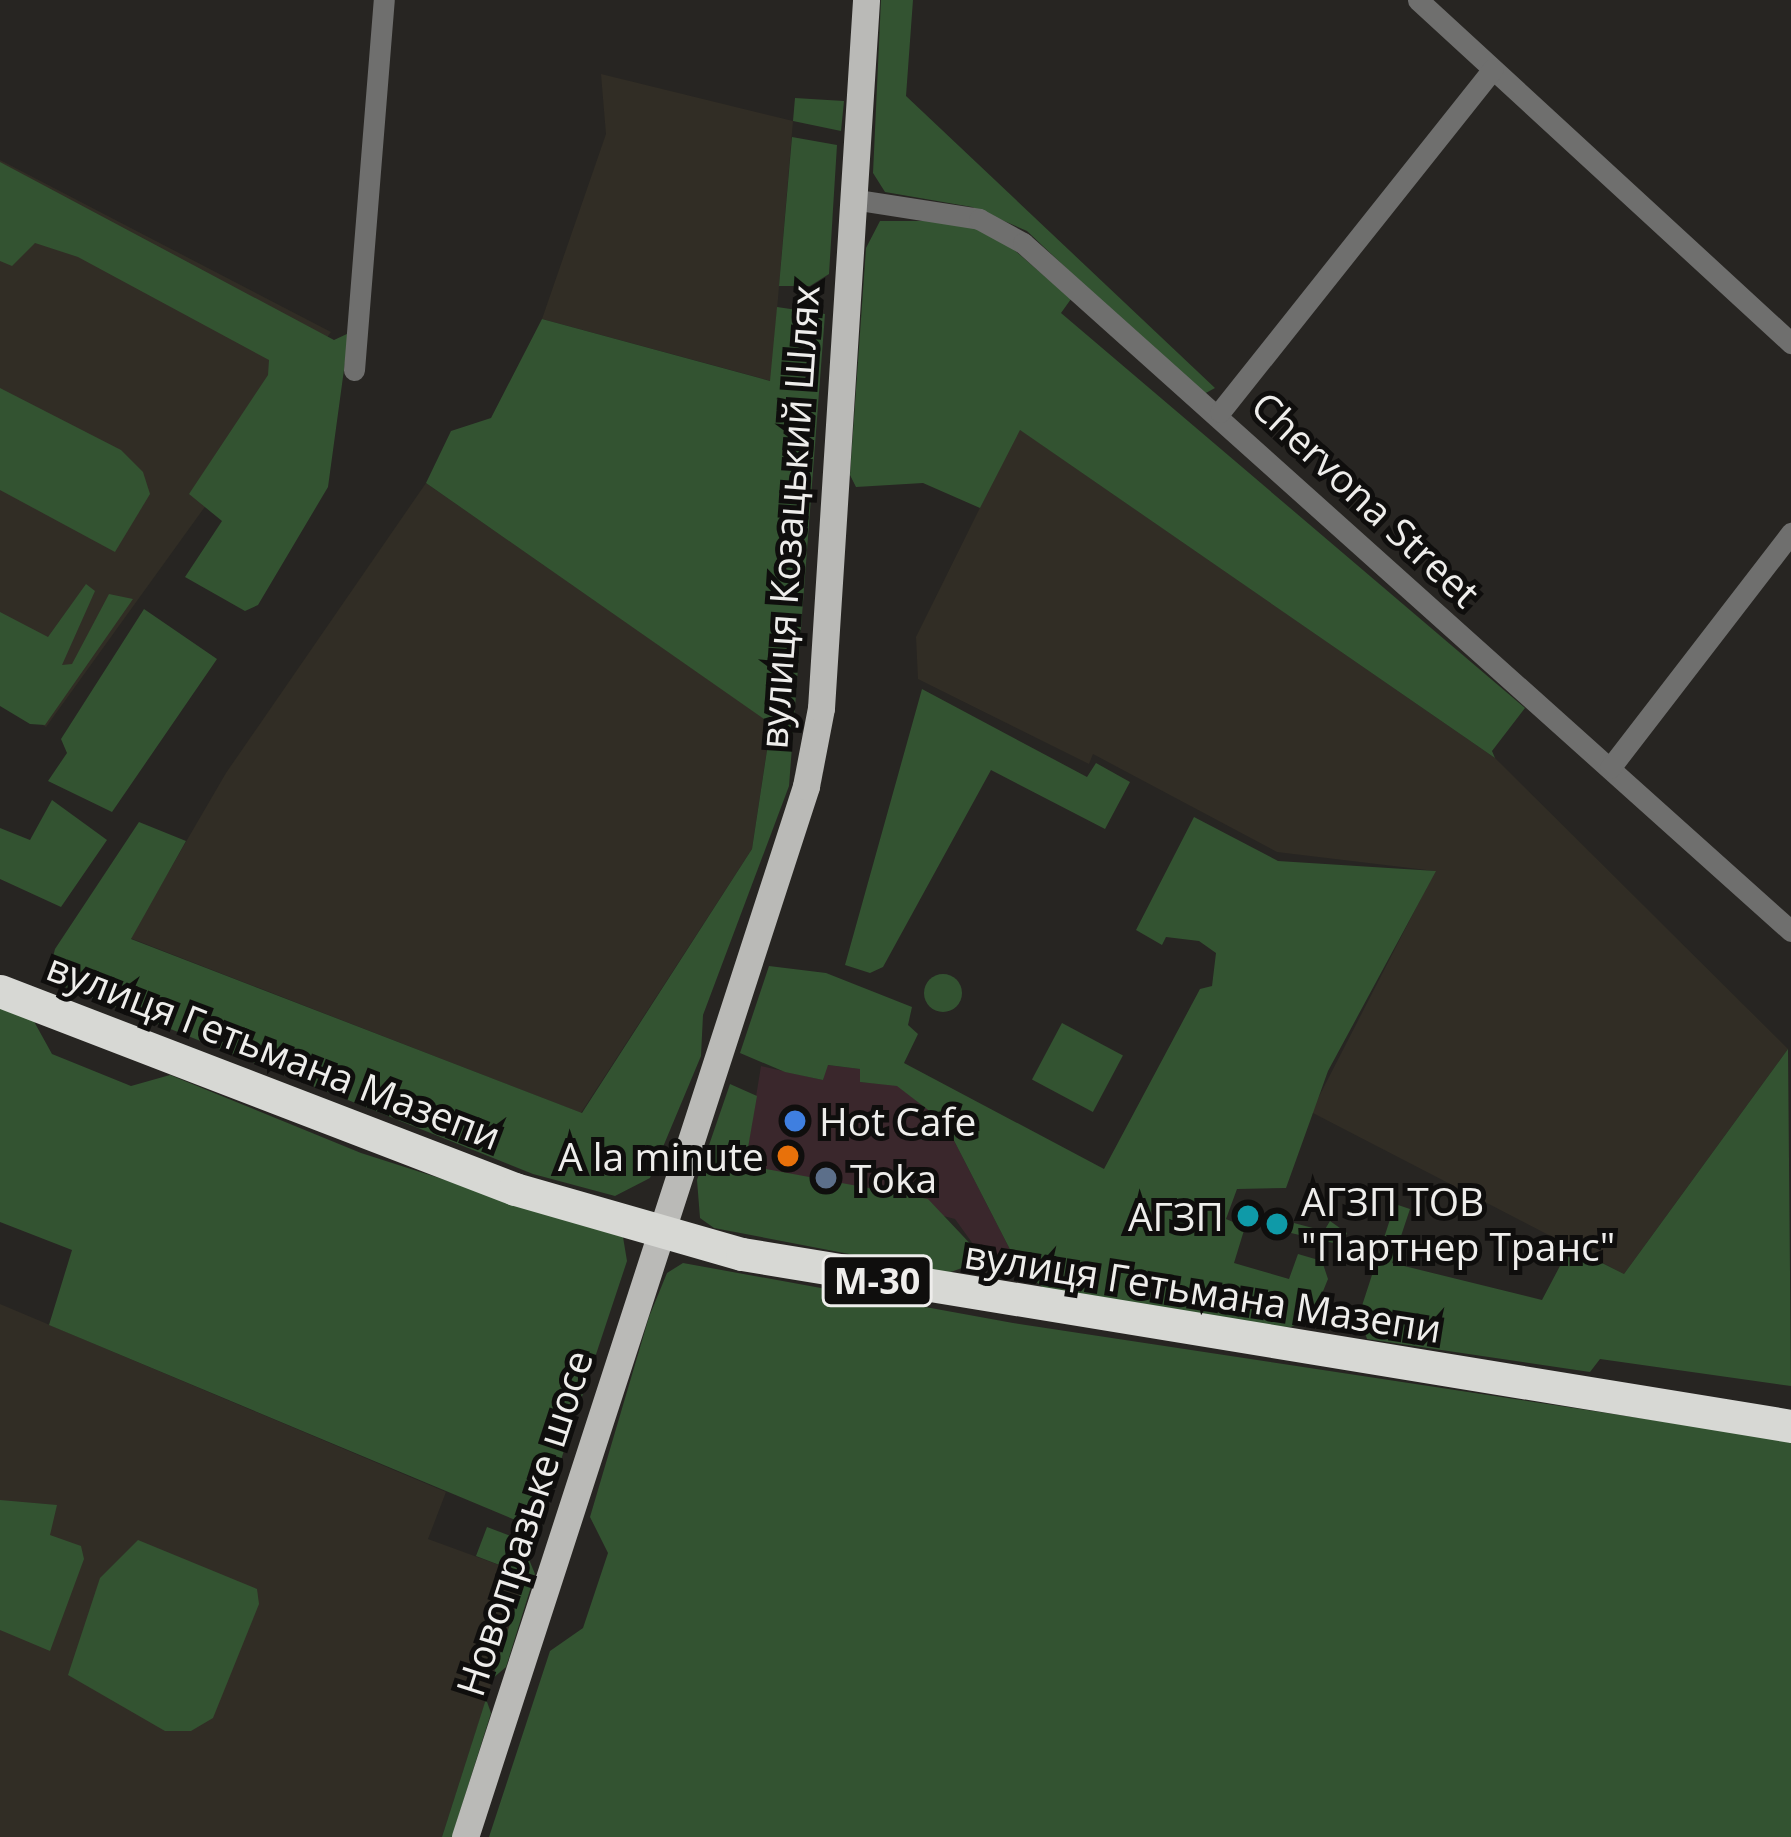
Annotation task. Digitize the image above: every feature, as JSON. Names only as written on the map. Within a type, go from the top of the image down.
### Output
[{"type":"highway","name":"вулиця Гетьмана Мазепи","points":[[0,991],[449,1165],[657,1232],[864,1279],[1791,1426]]},
{"type":"main road","name":"вулиця Козацький Шлях","points":[[657,1232],[758,943],[814,747],[866,0]]},
{"type":"main road","name":"Новопразьке шосе","points":[[465,1837],[657,1232]]},
{"type":"street","points":[[354,370],[384,0]]},
{"type":"street","points":[[1418,0],[1791,343]]},
{"type":"street","points":[[1220,412],[1493,69]]},
{"type":"street","name":"Chervona Street","points":[[852,199],[1002,229],[1131,346],[1220,412],[1791,931]]},
{"type":"street","points":[[1610,768],[1791,532]]},
{"type":"shaded area","points":[[601,74],[793,121],[771,381],[542,319],[606,134]]},
{"type":"shaded area","points":[[0,160],[331,332],[46,727],[0,699]]},
{"type":"shaded area","points":[[1019,429],[1495,758],[1788,1049],[1624,1274],[1311,1112],[1435,871],[1277,852],[1093,754],[1089,764],[918,679],[916,637]]},
{"type":"shaded area","points":[[426,483],[771,723],[752,849],[581,1113],[130,938],[226,773]]},
{"type":"shaded area","points":[[827,1065],[861,1069],[860,1082],[897,1085],[945,1123],[1019,1267],[973,1264],[978,1251],[955,1219],[745,1164],[761,1066],[823,1080]]},
{"type":"shaded area","points":[[0,1304],[446,1492],[428,1539],[526,1575],[442,1837],[0,1837]]},
{"type":"green space","points":[[881,0],[913,0],[906,96],[1215,388],[1204,394],[1173,369],[1027,231],[972,207],[885,192],[873,173]]},
{"type":"green space","points":[[795,98],[844,101],[841,131],[793,121]]},
{"type":"green space","points":[[792,137],[837,145],[829,274],[810,286],[779,286]]},
{"type":"green space","points":[[0,162],[334,340],[349,333],[328,487],[258,605],[245,611],[185,577],[222,521],[189,494],[268,375],[269,360],[78,257],[35,243],[12,266],[0,261]]},
{"type":"green space","points":[[880,221],[950,221],[997,235],[1071,299],[1061,313],[1525,708],[1492,751],[1495,758],[1020,430],[980,508],[923,483],[856,487],[850,475],[866,248]]},
{"type":"green space","points":[[777,307],[825,314],[789,786],[703,1015],[701,1056],[650,1178],[615,1196],[533,1174],[63,986],[50,969],[55,949],[139,822],[186,841],[131,939],[582,1113],[752,849],[771,724],[426,483],[451,431],[491,418],[542,319],[770,381]]},
{"type":"green space","points":[[0,388],[121,450],[143,472],[150,494],[115,552],[0,490]]},
{"type":"green space","points":[[86,584],[95,591],[62,665],[72,664],[109,594],[133,599],[45,725],[30,724],[0,706],[0,612],[48,637]]},
{"type":"green space","points":[[144,609],[217,659],[112,812],[48,781],[67,753],[61,739]]},
{"type":"green space","points":[[922,689],[1087,777],[1096,763],[1130,782],[1105,829],[991,770],[883,967],[870,973],[845,965]]},
{"type":"green space","points":[[52,800],[107,840],[61,907],[0,879],[0,828],[30,840]]},
{"type":"green space","points":[[1194,817],[1278,861],[1436,871],[1328,1071],[1286,1188],[1237,1189],[1226,1219],[1245,1227],[1234,1263],[1289,1279],[1298,1254],[1322,1261],[1328,1279],[1313,1316],[1291,1327],[1234,1325],[1046,1290],[1019,1267],[945,1123],[897,1086],[860,1082],[860,1069],[828,1065],[823,1080],[785,1072],[740,1053],[769,966],[826,973],[912,1007],[908,1025],[918,1034],[904,1063],[1104,1169],[1200,989],[1212,986],[1216,953],[1199,941],[1166,937],[1162,945],[1136,930]]},
{"type":"green space","points":[[943,974],[957,979],[962,993],[957,1007],[943,1012],[929,1007],[924,993],[929,979]]},
{"type":"green space","points":[[0,1003],[31,1016],[52,1054],[131,1086],[170,1075],[361,1153],[623,1237],[627,1261],[544,1511],[520,1522],[49,1325],[72,1250],[0,1222]]},
{"type":"green space","points":[[1062,1023],[1123,1055],[1093,1112],[1032,1080]]},
{"type":"green space","points":[[1788,1049],[1791,1386],[1600,1359],[1590,1372],[1367,1339],[1359,1315],[1395,1204],[1410,1209],[1392,1263],[1542,1300],[1570,1247],[1624,1274]]},
{"type":"green space","points":[[730,1084],[757,1096],[745,1165],[928,1199],[978,1252],[973,1264],[948,1273],[714,1228],[700,1218],[697,1180]]},
{"type":"green space","points":[[1330,1221],[1347,1233],[1342,1245],[1291,1233],[1294,1223],[1324,1231]]},
{"type":"green space","points":[[683,1263],[1013,1323],[1791,1441],[1791,1837],[489,1837],[550,1651],[583,1628],[608,1553],[590,1517],[649,1317],[667,1273]]},
{"type":"green space","points":[[0,1500],[57,1505],[50,1535],[81,1546],[84,1559],[50,1651],[0,1630]]},
{"type":"green space","points":[[487,1527],[521,1540],[535,1574],[506,1667],[492,1679],[526,1575],[476,1556]]},
{"type":"green space","points":[[138,1540],[257,1589],[259,1604],[213,1718],[191,1731],[165,1731],[68,1675],[100,1578]]},
{"type":"green space","points":[[486,1699],[491,1713],[452,1837],[442,1837]]},
{"type":"place","name":"Hot Cafe","points":[[795,1121]]},
{"type":"place","name":"A la minute","points":[[788,1156]]},
{"type":"place","name":"Toka","points":[[826,1178]]},
{"type":"place","name":"АГЗП","points":[[1248,1216]]},
{"type":"place","name":"АГЗП ТОВ \"Партнер Транс\"","points":[[1277,1224]]}]
